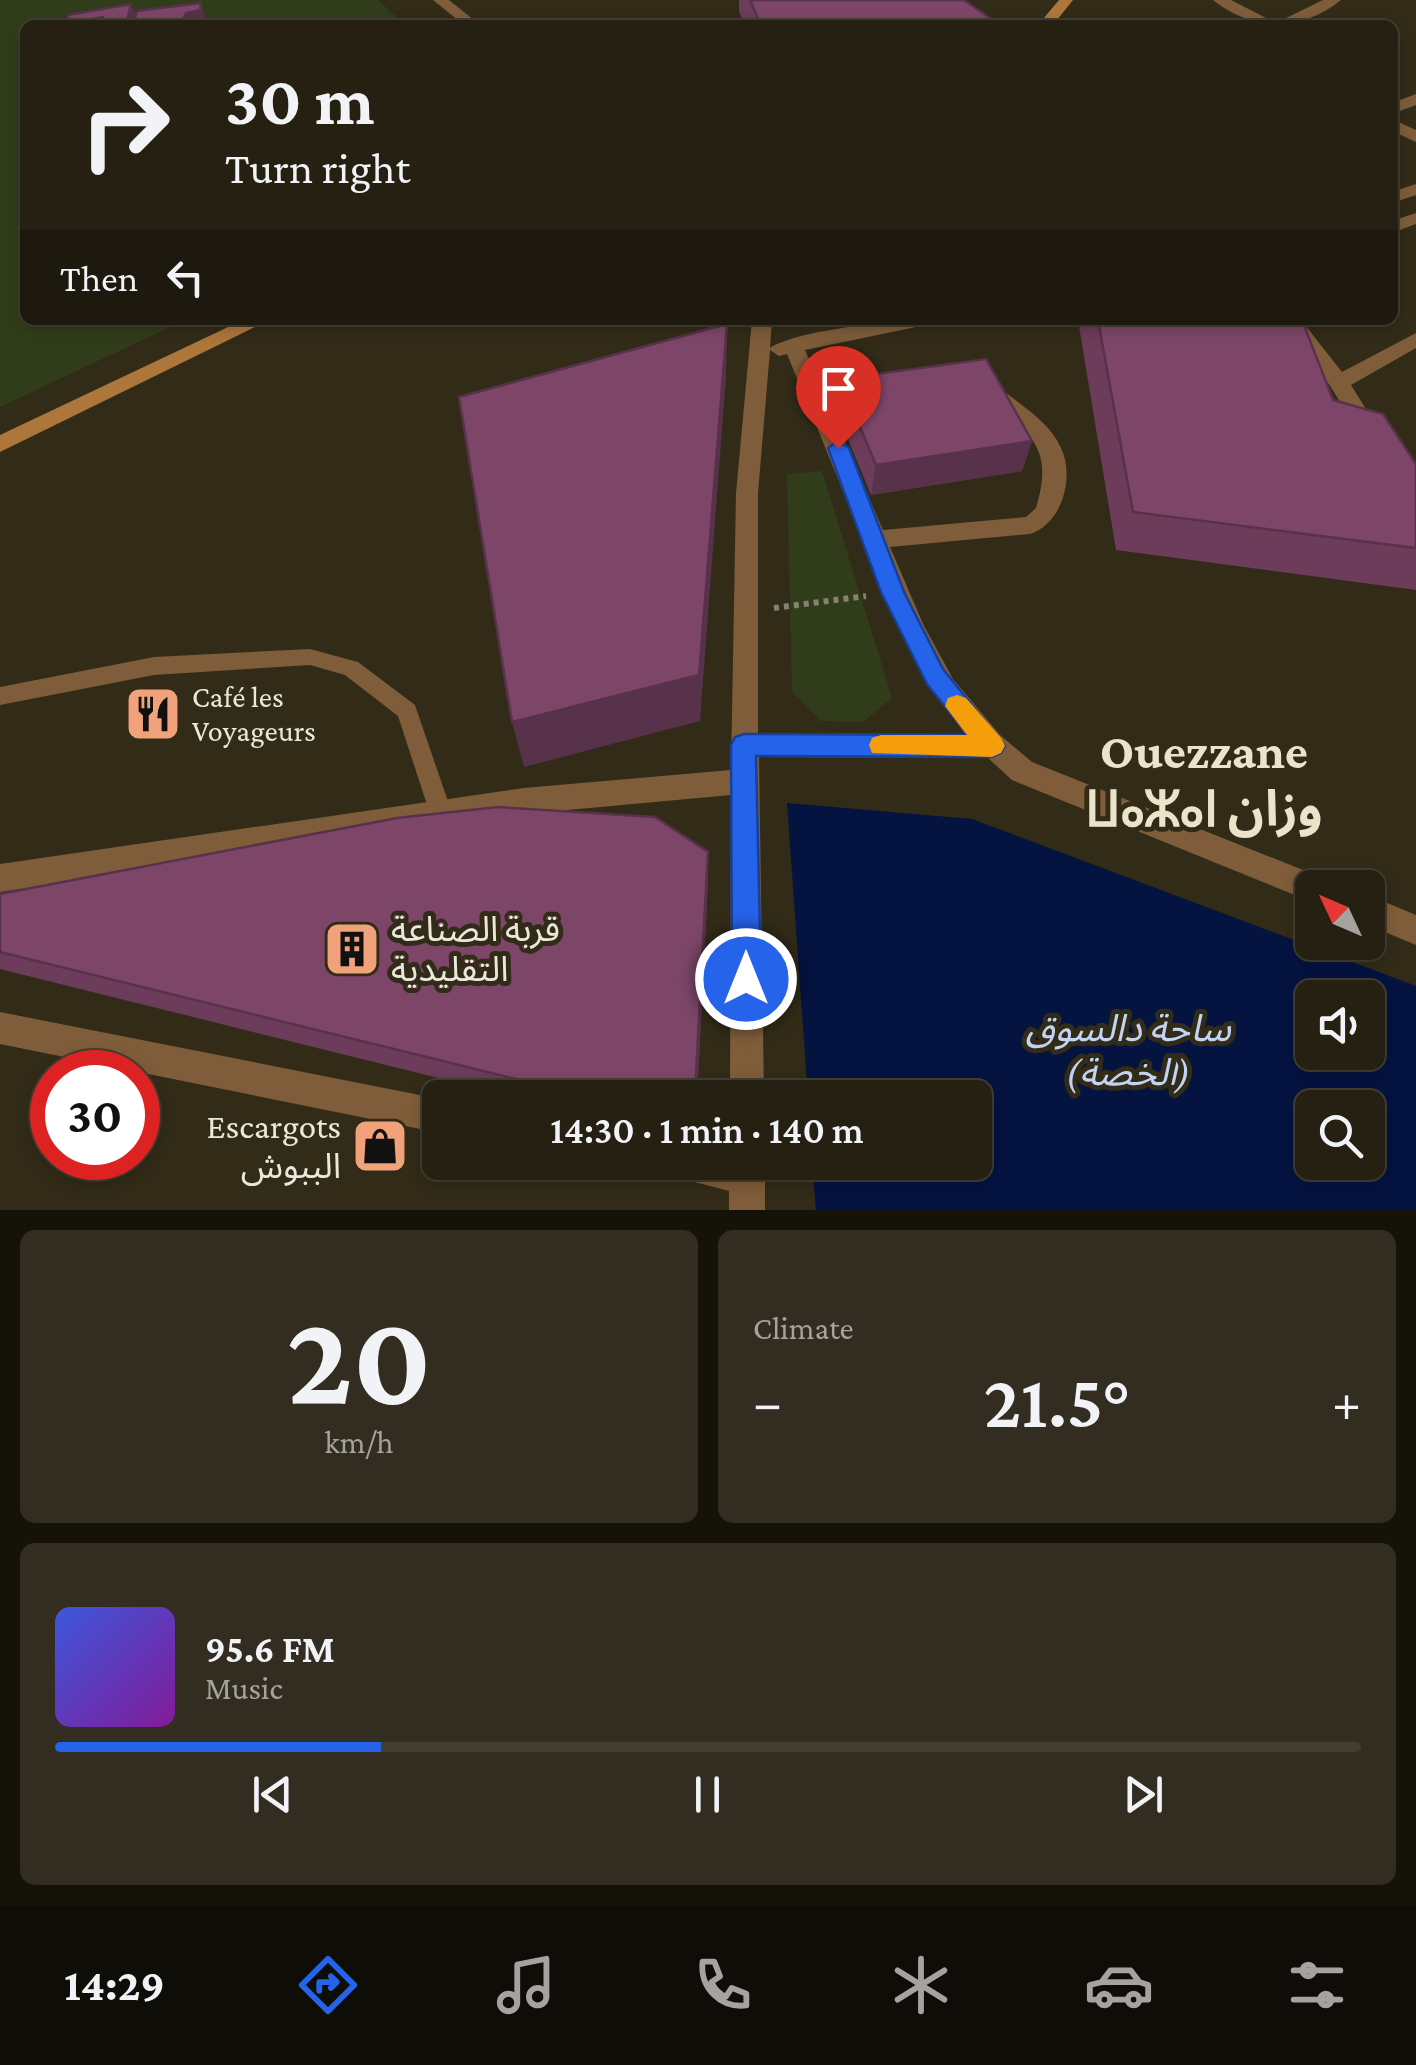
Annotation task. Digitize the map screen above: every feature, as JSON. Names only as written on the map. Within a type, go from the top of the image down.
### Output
[{"type":"main road","points":[[1049,20],[1066,0]]},
{"type":"main road","points":[[0,444],[249,325]]},
{"type":"street","points":[[440,0],[466,20]]},
{"type":"street","points":[[1220,0],[1261,20]]},
{"type":"street","points":[[1292,20],[1334,0]]},
{"type":"street","points":[[747,1080],[744,613],[747,493],[762,325]]},
{"type":"street","points":[[759,353],[896,325]]},
{"type":"street","points":[[1295,325],[1340,383],[1387,462]]},
{"type":"street","points":[[1340,383],[1416,340]]},
{"type":"street","points":[[794,345],[824,387],[892,592],[935,676],[992,746],[1022,770],[1295,881]]},
{"type":"street","points":[[875,540],[1030,526],[1049,510],[1055,462],[1052,450],[1026,421],[984,387],[969,381]]},
{"type":"street","points":[[744,745],[992,746]]},
{"type":"street","points":[[0,878],[524,800],[744,780]]},
{"type":"street","points":[[1385,917],[1416,930]]},
{"type":"street","points":[[0,1028],[422,1112]]},
{"type":"lane","points":[[0,696],[154,666],[266,657],[324,661],[351,668],[407,711],[440,813]]},
{"type":"path","points":[[744,613],[892,592]]},
{"type":"green space","points":[[0,0],[378,0],[400,20],[20,20],[20,325],[174,325],[0,407]]},
{"type":"green space","points":[[822,471],[892,698],[863,722],[821,721],[792,691],[787,474]]},
{"type":"water","name":"ساحة دالسوق (الخصة)","points":[[787,803],[972,819],[1295,940],[1295,960],[1347,960],[1416,986],[1416,1210],[816,1210],[813,1180],[992,1180],[992,1080],[807,1080]]},
{"type":"building","points":[[750,0],[964,0],[993,20],[759,20]]},
{"type":"building","points":[[201,3],[200,10],[186,13],[182,20],[134,20],[137,11]]},
{"type":"building","points":[[131,4],[127,20],[102,20],[103,17],[67,20],[68,15]]},
{"type":"building","points":[[727,325],[699,675],[512,722],[459,397]]},
{"type":"building","points":[[1099,325],[1304,325],[1333,400],[1383,414],[1416,464],[1416,548],[1133,512]]},
{"type":"building","points":[[986,359],[1032,441],[876,465],[840,379]]},
{"type":"building","name":"قربة الصناعة التقليدية","points":[[498,807],[655,817],[708,852],[696,1080],[520,1080],[0,952],[0,894],[397,818]]},
{"type":"slow traffic","points":[[881,745],[992,746],[957,706]]},
{"type":"place","name":"Café les Voyageurs","points":[[153,714]]},
{"type":"place","name":"قربة الصناعة التقليدية","points":[[352,949]]},
{"type":"place","name":"Escargots الببوش","points":[[380,1146]]},
{"type":"district","name":"Ouezzane ⵡⴰⵣⴰⵏ وزان","points":[[1204,779]]},
{"type":"route","points":[[746,979],[744,745],[992,746],[935,676],[892,592],[838,448]]}]
